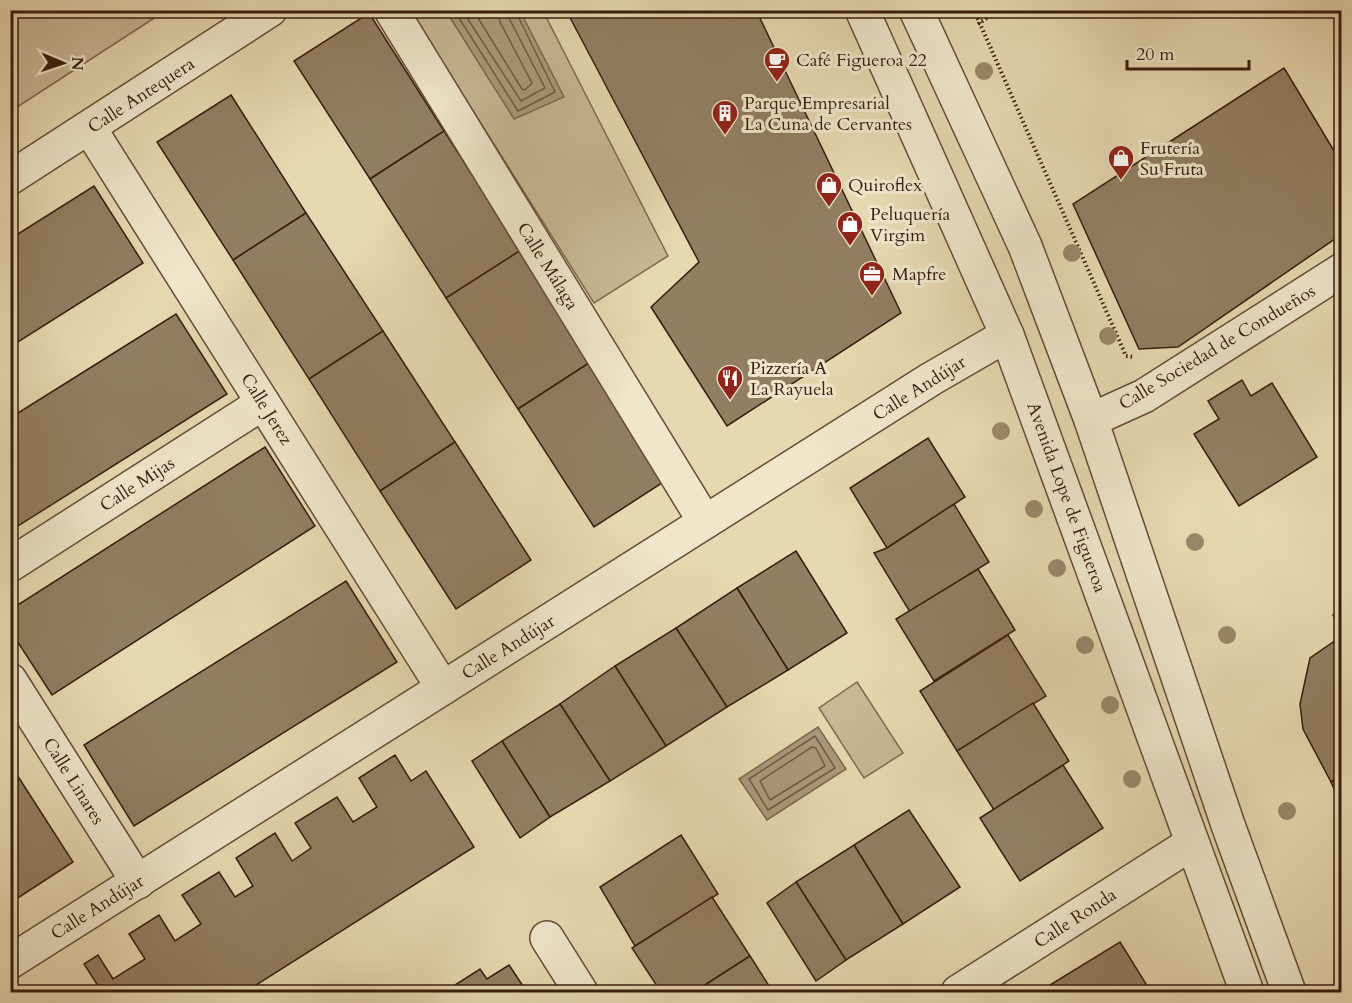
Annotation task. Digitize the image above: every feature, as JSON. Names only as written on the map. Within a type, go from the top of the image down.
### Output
[{"type":"street","name":"Calle Antequera","points":[[10,178],[90,129],[270,10]]},
{"type":"street","name":"Calle Málaga","points":[[391,10],[705,522]]},
{"type":"street","name":"Avenida Lope de Figueroa","points":[[862,10],[1007,335],[1247,993]]},
{"type":"street","points":[[916,10],[1025,246],[1091,420],[1228,825],[1289,993]]},
{"type":"street","name":"Calle Jerez","points":[[90,129],[443,688]]},
{"type":"street","name":"Calle Sociedad de Condueños","points":[[1091,420],[1144,396],[1341,270]]},
{"type":"street","name":"Calle Andújar","points":[[10,962],[931,379],[1007,335]]},
{"type":"street","name":"Calle Mijas","points":[[10,565],[263,403]]},
{"type":"street","name":"Calle Linares","points":[[10,680],[138,882]]},
{"type":"street","name":"Calle Ronda","points":[[958,993],[1192,843]]},
{"type":"street","points":[[547,939],[581,993]]},
{"type":"path","points":[[974,10],[978,24],[1126,356],[1140,358]]},
{"type":"path","points":[[978,24],[999,10]]},
{"type":"shaded area","points":[[11,10],[165,10],[165,11],[11,111]]},
{"type":"shaded area","points":[[410,11],[543,11],[668,256],[594,303]]},
{"type":"shaded area","points":[[857,682],[903,753],[864,778],[819,708]]},
{"type":"water","points":[[446,11],[520,11],[564,97],[514,119]]},
{"type":"water","points":[[818,727],[846,769],[767,820],[739,779]]},
{"type":"building","name":"Parque Empresarial La Cuna de Cervantes","points":[[566,10],[756,10],[901,313],[727,426],[651,307],[699,262]]},
{"type":"building","points":[[369,13],[444,131],[370,179],[294,61]]},
{"type":"building","points":[[1284,68],[1342,164],[1342,234],[1178,347],[1139,349],[1073,204]]},
{"type":"building","points":[[231,95],[306,213],[233,260],[157,142]]},
{"type":"building","points":[[444,131],[521,250],[446,298],[370,179]]},
{"type":"building","points":[[94,186],[143,263],[10,347],[10,239]]},
{"type":"building","points":[[306,213],[383,331],[309,379],[233,260]]},
{"type":"building","points":[[521,250],[592,361],[518,409],[446,298]]},
{"type":"building","points":[[176,314],[227,394],[10,531],[10,418]]},
{"type":"building","points":[[383,331],[455,442],[380,491],[309,379]]},
{"type":"building","points":[[592,361],[668,479],[594,527],[518,409]]},
{"type":"building","points":[[1242,380],[1251,396],[1272,383],[1317,457],[1239,506],[1194,434],[1219,419],[1208,401]]},
{"type":"building","points":[[928,438],[965,497],[887,548],[850,488]]},
{"type":"building","points":[[455,442],[531,560],[456,609],[380,491]]},
{"type":"building","points":[[265,447],[315,526],[52,695],[10,630],[10,610]]},
{"type":"building","points":[[954,504],[989,562],[910,612],[874,553],[887,548]]},
{"type":"building","points":[[796,551],[847,633],[788,670],[737,588]]},
{"type":"building","points":[[978,569],[1015,630],[934,681],[896,619]]},
{"type":"building","points":[[346,581],[397,662],[134,826],[84,745]]},
{"type":"building","points":[[737,588],[788,670],[727,707],[676,628]]},
{"type":"building","points":[[1342,610],[1342,630],[1333,615]]},
{"type":"building","points":[[676,628],[727,707],[666,746],[615,666]]},
{"type":"building","points":[[1008,635],[1046,696],[957,751],[920,691]]},
{"type":"building","points":[[1342,636],[1342,775],[1331,782],[1303,729],[1300,704],[1310,658]]},
{"type":"building","points":[[615,666],[666,746],[610,781],[560,704]]},
{"type":"building","points":[[1033,703],[1069,761],[994,810],[957,751]]},
{"type":"building","points":[[560,704],[610,781],[550,817],[502,741]]},
{"type":"building","points":[[502,741],[550,817],[520,838],[472,761]]},
{"type":"building","points":[[395,755],[411,781],[426,771],[474,847],[245,992],[102,992],[84,964],[98,955],[113,979],[145,959],[129,934],[159,915],[175,941],[201,924],[182,895],[219,872],[235,897],[253,886],[236,858],[275,833],[292,861],[311,848],[295,823],[337,797],[353,822],[377,807],[359,778]]},
{"type":"building","points":[[10,764],[73,862],[10,903]]},
{"type":"building","points":[[1063,765],[1103,828],[1020,881],[980,818]]},
{"type":"building","points":[[1342,775],[1342,807],[1331,782]]},
{"type":"building","points":[[909,810],[960,887],[903,924],[854,845]]},
{"type":"building","points":[[681,835],[718,894],[635,946],[600,887]]},
{"type":"building","points":[[854,845],[903,924],[846,960],[796,882]]},
{"type":"building","points":[[796,882],[846,960],[816,981],[767,903]]},
{"type":"building","points":[[712,897],[750,956],[694,992],[661,992],[632,948]]},
{"type":"building","points":[[1120,942],[1151,992],[1055,992],[1050,985]]},
{"type":"building","points":[[750,956],[773,992],[694,992]]},
{"type":"building","points":[[509,965],[527,992],[444,992],[480,969],[487,979]]},
{"type":"place","name":"Café Figueroa 22","points":[[777,83]]},
{"type":"place","name":"Parque Empresarial La Cuna de Cervantes","points":[[725,136]]},
{"type":"place","name":"Frutería Su Fruta","points":[[1121,181]]},
{"type":"place","name":"Quiroflex","points":[[829,208]]},
{"type":"place","name":"Peluquería Virgim","points":[[850,247]]},
{"type":"place","name":"Mapfre","points":[[872,297]]},
{"type":"place","name":"Pizzería A La Rayuela","points":[[730,401]]}]
